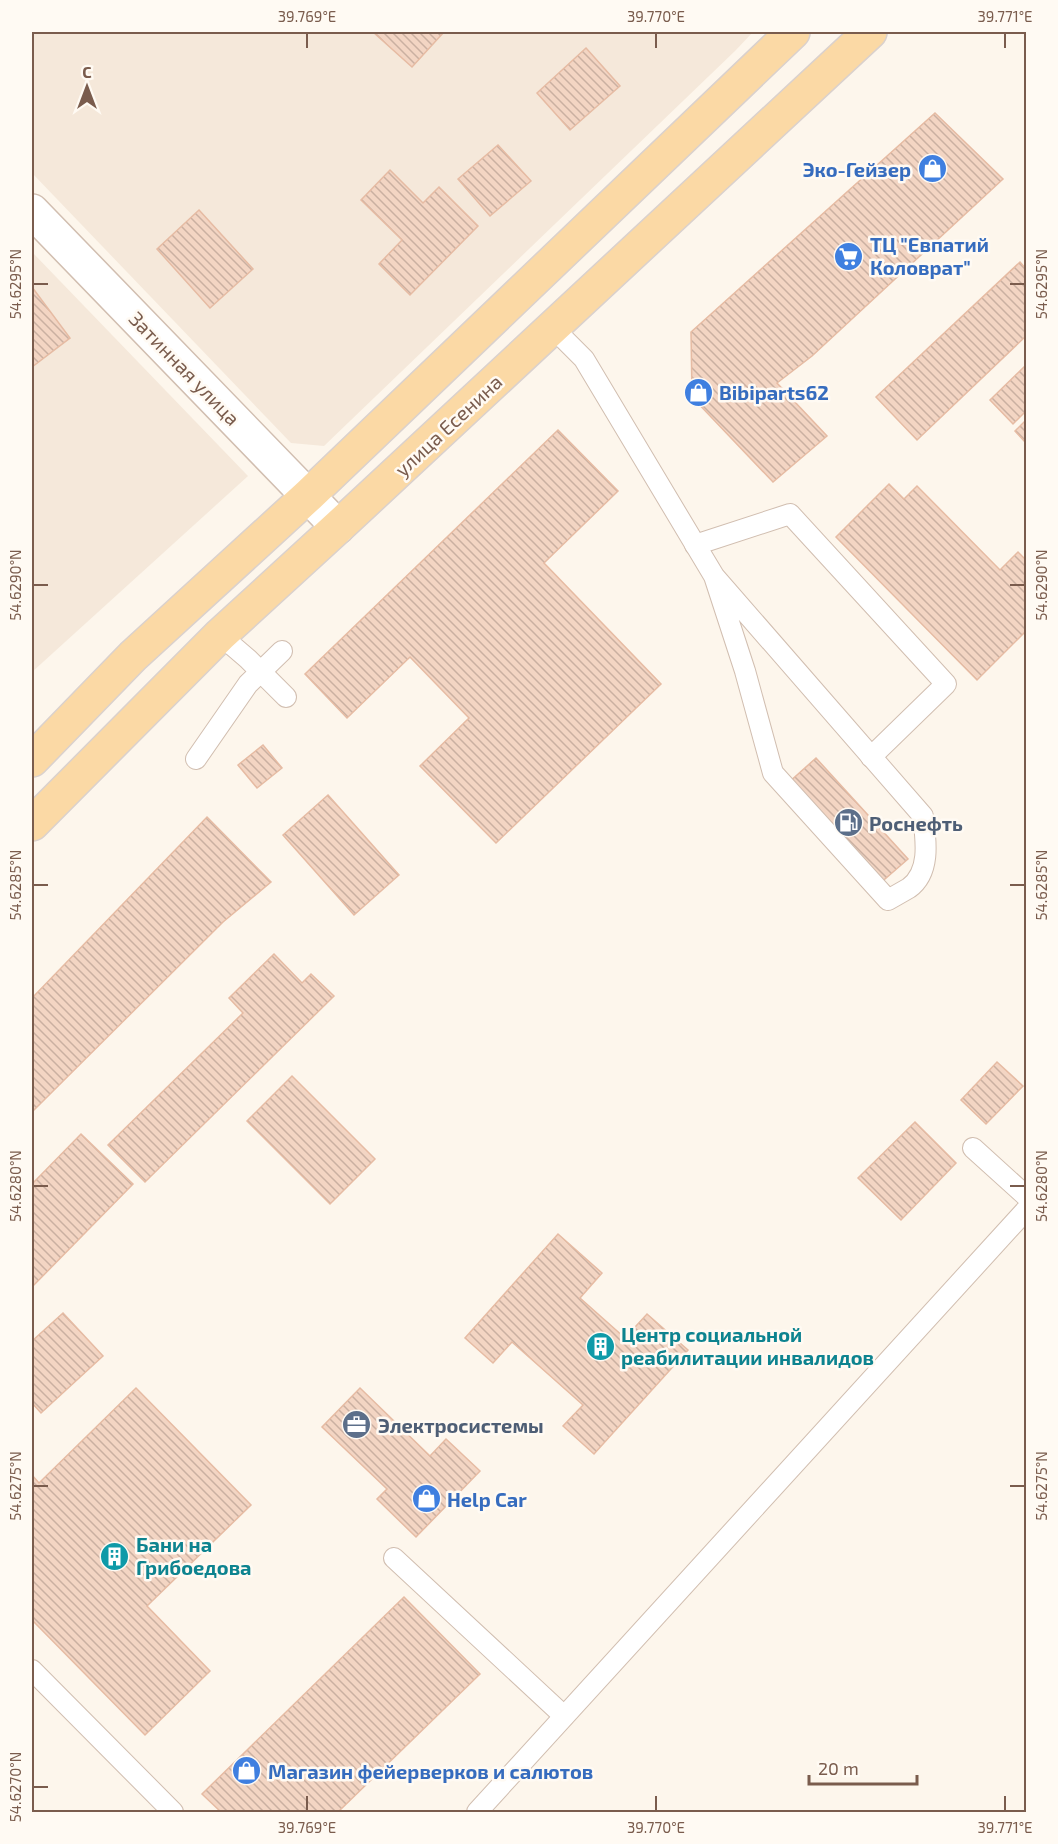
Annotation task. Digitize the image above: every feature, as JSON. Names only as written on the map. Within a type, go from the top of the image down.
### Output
[{"type":"main road","points":[[32,760],[133,656],[309,495],[793,32]]},
{"type":"main road","name":"улица Есенина","points":[[32,824],[219,634],[338,527],[870,32]]},
{"type":"street","name":"Затинная улица","points":[[32,211],[338,527]]},
{"type":"lane","points":[[553,328],[584,359],[714,576],[923,816],[927,843],[922,872],[911,886],[888,900],[773,773],[745,670],[714,576]]},
{"type":"lane","points":[[695,545],[790,514],[946,684],[871,757]]},
{"type":"lane","points":[[219,634],[261,671],[286,697]]},
{"type":"lane","points":[[196,759],[248,684],[282,651]]},
{"type":"lane","points":[[974,1148],[1026,1196]]},
{"type":"lane","points":[[477,1812],[1026,1210]]},
{"type":"lane","points":[[394,1558],[564,1716]]},
{"type":"lane","points":[[32,1670],[173,1812]]},
{"type":"shaded area","points":[[32,32],[753,32],[324,446],[291,443],[32,173]]},
{"type":"shaded area","points":[[32,252],[248,476],[32,672]]},
{"type":"building","points":[[373,32],[444,32],[412,67]]},
{"type":"building","points":[[586,48],[620,86],[570,130],[537,93]]},
{"type":"building","name":"ТЦ \"Евпатий Коловрат\"","points":[[935,113],[1003,179],[812,356],[777,383],[827,436],[773,482],[692,397],[691,332]]},
{"type":"building","points":[[498,145],[531,181],[490,216],[458,179]]},
{"type":"building","points":[[390,170],[423,203],[439,187],[478,226],[410,295],[379,264],[402,240],[361,200]]},
{"type":"building","points":[[199,210],[253,269],[210,308],[157,249]]},
{"type":"building","points":[[1020,262],[1026,269],[1026,336],[917,440],[876,397]]},
{"type":"building","points":[[32,287],[70,338],[32,367]]},
{"type":"building","points":[[1026,365],[1026,411],[1013,424],[990,400]]},
{"type":"building","points":[[1026,420],[1026,443],[1015,431]]},
{"type":"building","points":[[558,430],[618,491],[544,563],[661,684],[496,843],[420,766],[469,718],[410,657],[347,718],[305,674]]},
{"type":"building","points":[[889,484],[904,499],[917,486],[1000,570],[1018,552],[1026,560],[1026,631],[977,680],[836,537]]},
{"type":"building","points":[[263,745],[282,768],[257,788],[238,765]]},
{"type":"building","points":[[816,758],[908,859],[870,892],[778,792]]},
{"type":"building","points":[[328,795],[399,875],[354,915],[283,835]]},
{"type":"building","points":[[207,817],[271,882],[223,922],[32,1112],[32,998]]},
{"type":"building","points":[[274,954],[302,983],[311,974],[334,996],[145,1182],[108,1145],[243,1013],[229,998]]},
{"type":"building","points":[[997,1062],[1023,1086],[986,1124],[961,1100]]},
{"type":"building","points":[[292,1076],[375,1159],[330,1204],[247,1121]]},
{"type":"building","points":[[915,1122],[956,1163],[901,1220],[858,1178]]},
{"type":"building","points":[[81,1134],[133,1184],[32,1287],[32,1184]]},
{"type":"building","name":"Центр социальной реабилитации инвалидов","points":[[558,1234],[602,1273],[580,1298],[625,1338],[647,1314],[688,1350],[594,1454],[563,1426],[583,1405],[512,1342],[493,1363],[465,1338]]},
{"type":"building","points":[[63,1313],[103,1356],[41,1413],[32,1403],[32,1341]]},
{"type":"building","name":"Бани на Грибоедова","points":[[136,1388],[251,1505],[147,1606],[210,1671],[145,1735],[32,1620],[32,1475],[39,1483]]},
{"type":"building","points":[[360,1388],[430,1456],[446,1439],[480,1471],[416,1537],[377,1499],[387,1489],[322,1427]]},
{"type":"building","points":[[404,1597],[480,1674],[338,1812],[221,1812],[202,1794]]},
{"type":"place","name":"Эко-Гейзер","points":[[932,169]]},
{"type":"place","name":"ТЦ \"Евпатий Коловрат\"","points":[[849,256]]},
{"type":"place","name":"Bibiparts62","points":[[698,392]]},
{"type":"place","name":"Роснефть","points":[[848,823]]},
{"type":"place","name":"Центр социальной реабилитации инвалидов","points":[[600,1346]]},
{"type":"place","name":"Электросистемы","points":[[357,1425]]},
{"type":"place","name":"Help Car","points":[[426,1499]]},
{"type":"place","name":"Бани на Грибоедова","points":[[115,1556]]},
{"type":"place","name":"Магазин фейерверков и салютов","points":[[247,1771]]}]
